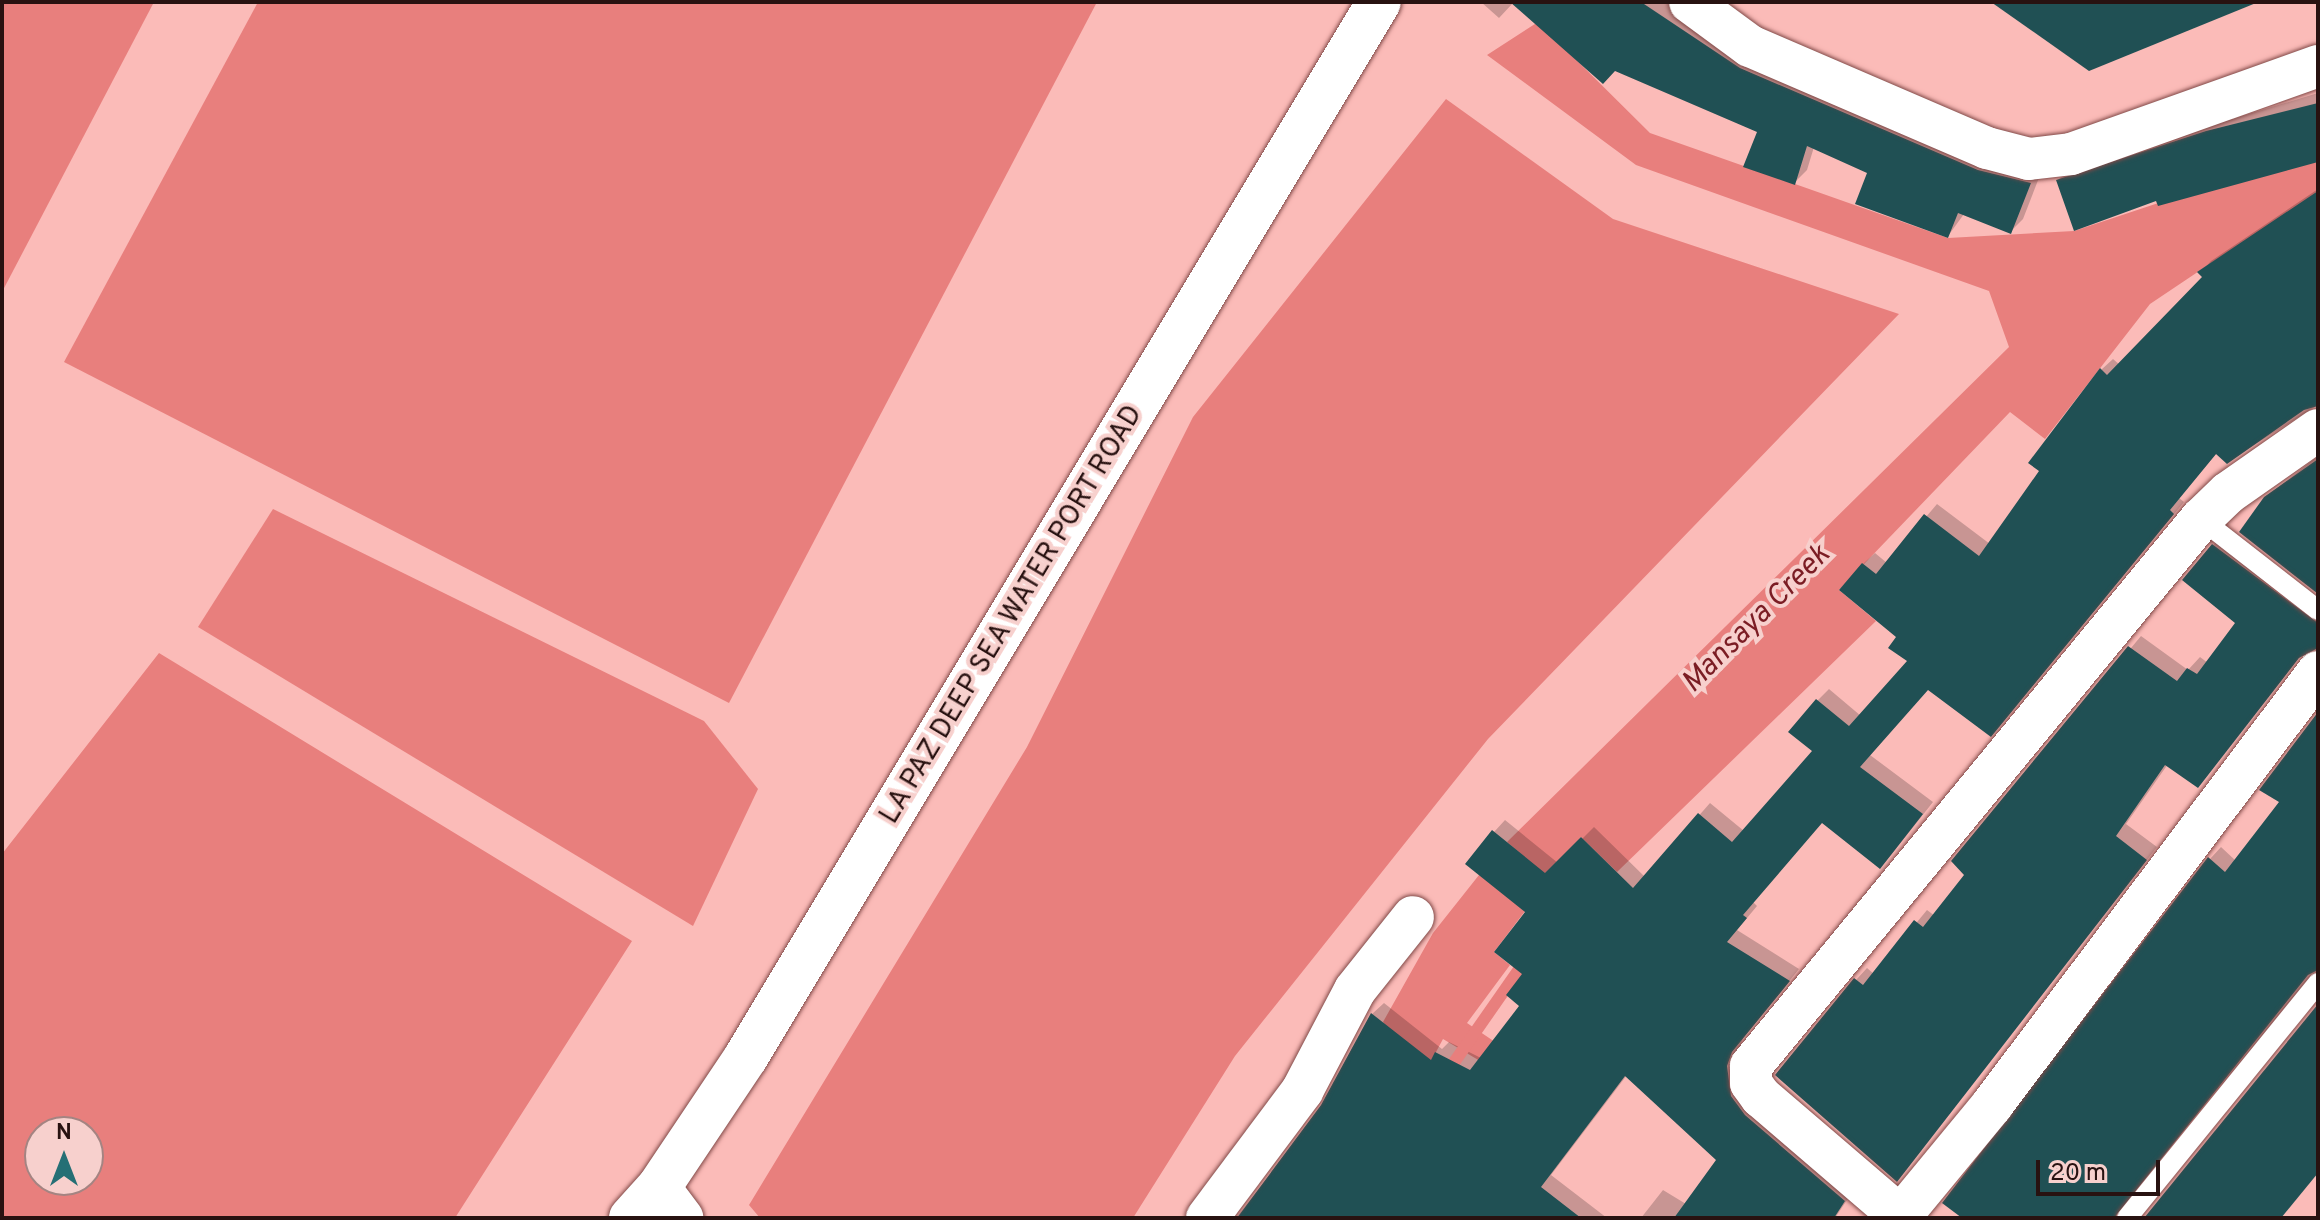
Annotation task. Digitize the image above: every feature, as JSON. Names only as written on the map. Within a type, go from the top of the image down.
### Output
[{"type":"main road","name":"LA PAZ DEEP SEA WATER PORT ROAD","points":[[657,1208],[1379,2]]},
{"type":"street","points":[[1690,2],[1716,27],[1750,46],[1987,148],[2029,159],[2071,154],[2318,66]]},
{"type":"street","points":[[2318,430],[2228,493],[2201,519],[1751,1066],[1751,1083],[1761,1097],[1900,1217],[2011,1080],[2318,672]]},
{"type":"street","points":[[1207,1218],[1302,1091],[1355,990],[1413,917]]},
{"type":"lane","points":[[2201,519],[2318,610]]},
{"type":"lane","points":[[2127,1218],[2318,983]]},
{"type":"water","points":[[2,2],[154,2],[2,292]]},
{"type":"water","points":[[258,2],[1097,2],[729,703],[64,362]]},
{"type":"water","points":[[1538,22],[1650,133],[1948,238],[2074,231],[2318,150],[2318,201],[2232,249],[2150,304],[2045,439],[2010,412],[1839,590],[1876,621],[1617,872],[1581,837],[1494,952],[1510,965],[1467,1023],[1495,1042],[1480,1061],[1443,1039],[1422,1078],[1383,1022],[1433,933],[1479,875],[1521,854],[1507,842],[2009,347],[1989,291],[1636,165],[1487,55]]},
{"type":"water","points":[[1446,99],[1613,219],[1899,314],[1488,739],[1235,1056],[1133,1218],[760,1218],[749,1205],[1027,747],[1193,417]]},
{"type":"water","points":[[273,509],[704,721],[758,789],[693,926],[198,627]]},
{"type":"water","points":[[159,653],[632,941],[455,1218],[2,1218],[2,854]]},
{"type":"building","points":[[1510,2],[1641,2],[1740,68],[1978,170],[2031,183],[2011,234],[1958,213],[1948,238],[1855,204],[1867,173],[1807,146],[1795,185],[1743,167],[1757,132],[1615,71],[1603,84]]},
{"type":"building","points":[[1991,2],[2256,2],[2256,3],[2089,71]]},
{"type":"building","points":[[2318,103],[2318,162],[2158,206],[2156,201],[2074,231],[2056,180],[2206,131]]},
{"type":"building","points":[[2318,191],[2318,406],[2304,410],[2227,464],[2216,454],[2170,510],[2174,514],[1991,737],[1928,690],[1860,767],[1923,814],[1880,869],[1822,823],[1743,915],[1747,918],[1727,942],[1790,981],[1732,1052],[1727,1066],[1731,1096],[1745,1115],[1845,1201],[1834,1218],[1674,1218],[1716,1160],[1625,1076],[1541,1187],[1581,1218],[1237,1218],[1321,1105],[1371,1013],[1431,1060],[1435,1052],[1470,1070],[1519,1006],[1506,995],[1522,974],[1494,952],[1525,912],[1465,864],[1492,830],[1545,873],[1581,837],[1633,888],[1698,813],[1732,842],[1812,751],[1788,732],[1816,699],[1849,726],[1907,661],[1888,648],[1896,637],[1839,590],[1862,563],[1876,574],[1924,514],[1979,556],[2039,471],[2028,463],[2100,368],[2107,375],[2202,277],[2197,272]]},
{"type":"building","points":[[2318,459],[2318,594],[2239,532],[2264,497]]},
{"type":"building","points":[[2212,544],[2318,623],[2318,648],[2299,658],[2198,788],[2165,765],[2116,836],[2147,860],[1897,1182],[1775,1075],[1854,978],[1863,985],[1914,920],[1923,927],[1964,875],[1951,861],[2128,646],[2177,681],[2187,668],[2197,674],[2235,623],[2182,580]]},
{"type":"building","points":[[2318,712],[2318,970],[2308,975],[2114,1218],[1962,1218],[1942,1203],[2208,857],[2225,872],[2279,802],[2259,790]]},
{"type":"building","points":[[2318,1004],[2318,1173],[2281,1218],[2144,1218]]},
{"type":"waterway","name":"Mansaya Creek","points":[[1446,1074],[1527,958]]}]
